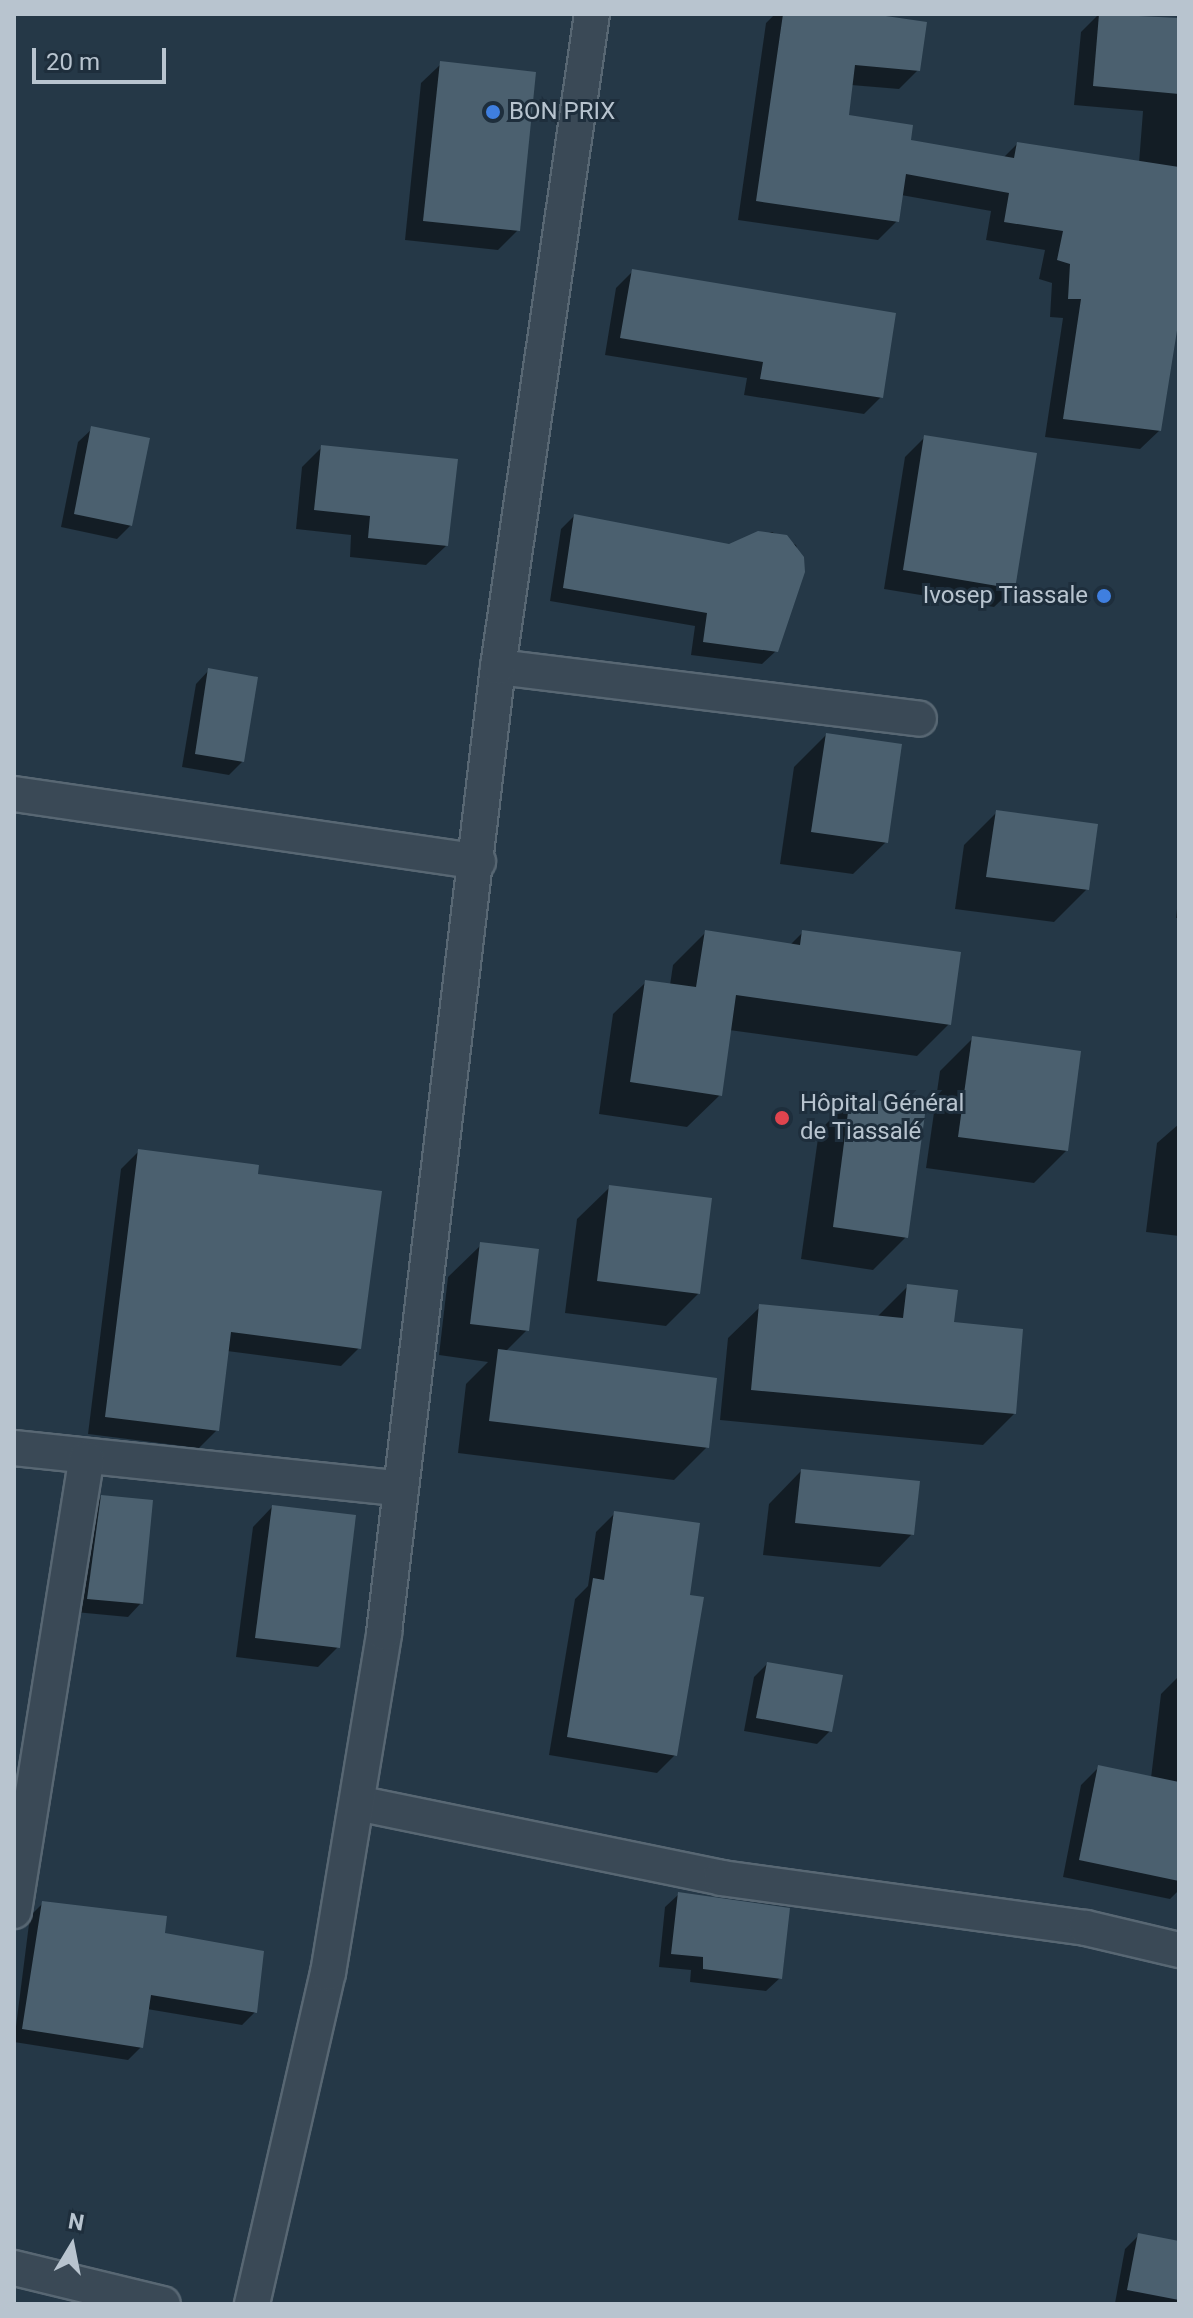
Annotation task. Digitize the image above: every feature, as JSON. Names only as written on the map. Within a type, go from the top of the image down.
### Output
[{"type":"street","points":[[252,2304],[328,1973],[357,1803],[401,1489],[478,862],[498,667],[592,14]]},
{"type":"street","points":[[498,667],[919,719]]},
{"type":"street","points":[[14,794],[478,862]]},
{"type":"street","points":[[14,1448],[86,1459],[401,1489]]},
{"type":"street","points":[[14,1911],[24,1777],[86,1459]]},
{"type":"street","points":[[357,1803],[721,1878],[1086,1928],[1179,1950]]},
{"type":"street","points":[[14,2268],[163,2304]]},
{"type":"building","points":[[783,14],[872,14],[927,22],[920,71],[855,65],[849,115],[913,125],[911,140],[1014,158],[1017,142],[1179,167],[1179,318],[1161,431],[1063,419],[1081,299],[1068,299],[1070,264],[1057,260],[1063,231],[1004,222],[1009,193],[906,174],[899,222],[756,201]]},
{"type":"building","points":[[1099,14],[1179,18],[1179,94],[1093,86]]},
{"type":"building","points":[[440,61],[536,72],[520,231],[423,221]]},
{"type":"building","points":[[632,269],[896,313],[883,398],[760,379],[763,362],[620,338]]},
{"type":"building","points":[[91,426],[150,438],[132,526],[74,514]]},
{"type":"building","points":[[924,435],[1037,453],[1015,589],[903,570]]},
{"type":"building","points":[[321,445],[458,459],[448,546],[368,538],[370,516],[314,510]]},
{"type":"building","points":[[574,514],[729,544],[758,531],[787,535],[804,557],[805,572],[778,652],[703,642],[707,613],[563,588]]},
{"type":"building","points":[[208,668],[258,677],[244,762],[195,754]]},
{"type":"building","points":[[826,733],[902,744],[888,843],[811,832]]},
{"type":"building","points":[[996,810],[1098,824],[1089,890],[986,877]]},
{"type":"building","points":[[705,930],[800,945],[802,930],[961,952],[951,1025],[736,995],[722,1096],[630,1082],[645,980],[696,987]]},
{"type":"building","points":[[972,1036],[1081,1051],[1068,1151],[958,1137]]},
{"type":"building","points":[[850,1097],[926,1107],[908,1238],[833,1227]]},
{"type":"building","points":[[138,1149],[259,1165],[258,1174],[382,1191],[361,1349],[231,1332],[219,1431],[105,1417]]},
{"type":"building","points":[[609,1185],[712,1198],[700,1294],[597,1281]]},
{"type":"building","points":[[480,1242],[539,1249],[529,1331],[470,1324]]},
{"type":"building","points":[[907,1284],[958,1290],[954,1322],[1023,1329],[1016,1414],[751,1390],[759,1304],[903,1318]]},
{"type":"building","points":[[498,1349],[717,1378],[709,1448],[489,1421]]},
{"type":"building","points":[[801,1469],[920,1481],[914,1535],[795,1523]]},
{"type":"building","points":[[101,1495],[153,1500],[143,1604],[87,1599]]},
{"type":"building","points":[[272,1505],[356,1515],[340,1648],[255,1638]]},
{"type":"building","points":[[614,1511],[700,1523],[690,1595],[704,1597],[677,1756],[567,1737],[593,1578],[604,1580]]},
{"type":"building","points":[[767,1662],[843,1675],[832,1732],[756,1718]]},
{"type":"building","points":[[1098,1765],[1179,1782],[1179,1881],[1079,1860]]},
{"type":"building","points":[[678,1892],[790,1908],[782,1979],[703,1969],[703,1957],[671,1954]]},
{"type":"building","points":[[42,1901],[167,1916],[165,1933],[264,1951],[257,2013],[151,1995],[143,2048],[22,2029]]},
{"type":"building","points":[[1138,2233],[1179,2241],[1179,2300],[1127,2290]]},
{"type":"place","name":"BON PRIX","points":[[493,112]]},
{"type":"place","name":"Ivosep Tiassale","points":[[1104,596]]},
{"type":"place","name":"Hôpital Général de Tiassalé","points":[[782,1118]]}]
